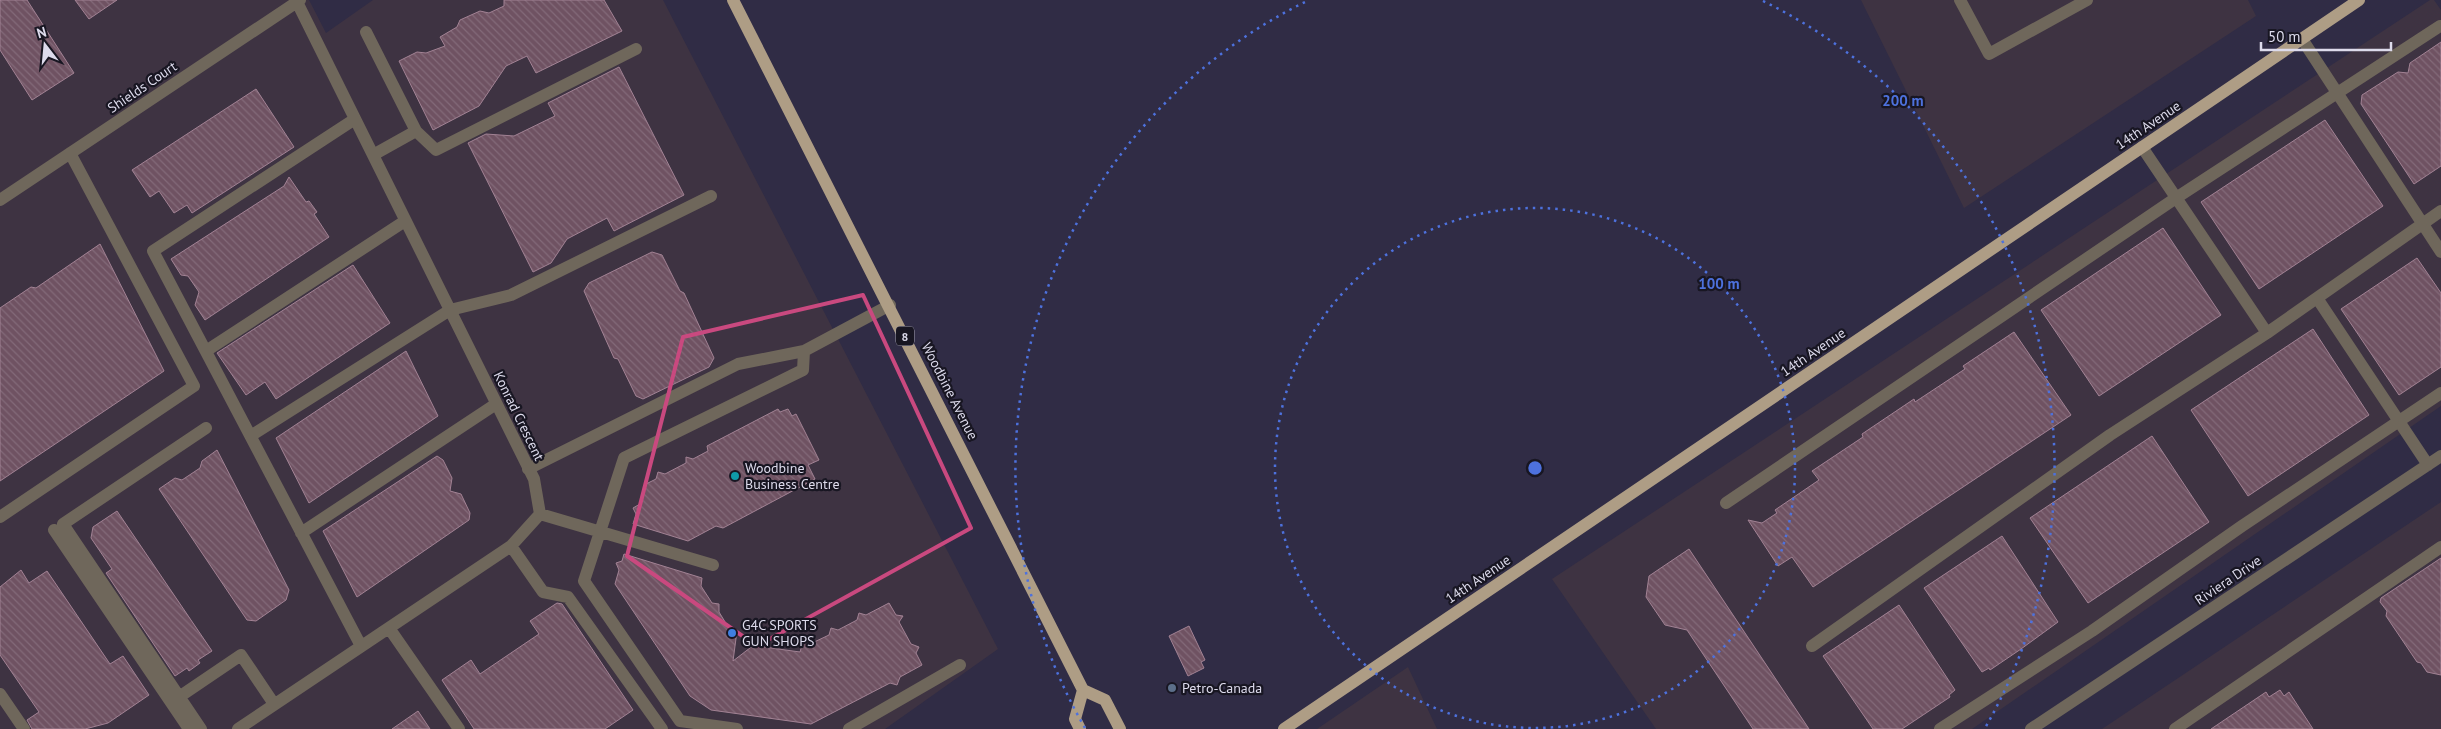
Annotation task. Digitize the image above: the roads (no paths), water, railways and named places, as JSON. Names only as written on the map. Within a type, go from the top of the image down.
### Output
[{"type":"main road","name":"Woodbine Avenue","points":[[733,0],[890,306],[1083,690]]},
{"type":"main road","name":"14th Avenue","points":[[1284,729],[2359,0]]},
{"type":"main road","points":[[1080,729],[1075,719],[1083,690],[1105,700],[1120,729]]},
{"type":"street","points":[[1960,0],[1989,54],[2087,0]]},
{"type":"street","name":"Konrad Crescent","points":[[298,1],[534,479],[540,514]]},
{"type":"street","name":"Shields Court","points":[[0,200],[298,1]]},
{"type":"street","points":[[1726,503],[2176,198],[2440,26]]},
{"type":"street","points":[[366,32],[416,131],[436,150],[636,50]]},
{"type":"street","points":[[2302,39],[2441,252]]},
{"type":"street","points":[[355,119],[153,251],[361,646]]},
{"type":"street","points":[[373,156],[416,131]]},
{"type":"street","points":[[2142,147],[2267,333]]},
{"type":"street","points":[[0,517],[194,386],[70,153]]},
{"type":"street","points":[[252,436],[450,310],[511,295],[711,196]]},
{"type":"street","points":[[1812,646],[2110,435],[2267,333],[2441,212]]},
{"type":"street","points":[[206,351],[405,220]]},
{"type":"street","points":[[2317,298],[2400,420],[2428,465]]},
{"type":"street","points":[[528,468],[738,364],[804,351],[890,306]]},
{"type":"street","points":[[737,729],[680,721],[584,581],[624,458],[802,370],[804,351]]},
{"type":"street","points":[[1940,729],[2092,631],[2441,393]]},
{"type":"street","points":[[301,533],[496,404]]},
{"type":"street","points":[[201,729],[63,524],[206,428]]},
{"type":"street","name":"Riviera Drive","points":[[2031,729],[2441,456]]},
{"type":"street","points":[[245,727],[274,704],[511,546],[540,514],[713,566]]},
{"type":"street","points":[[54,530],[189,729]]},
{"type":"street","points":[[511,546],[543,592],[568,597],[662,729]]},
{"type":"street","points":[[2175,729],[2441,547]]},
{"type":"street","points":[[389,628],[458,729]]},
{"type":"street","points":[[180,697],[241,655],[274,704]]},
{"type":"street","points":[[849,729],[960,665]]},
{"type":"street","points":[[0,694],[24,729]]},
{"type":"place","name":"Woodbine Business Centre","points":[[735,476]]},
{"type":"place","name":"G4C SPORTS GUN SHOPS","points":[[732,633]]},
{"type":"place","name":"Petro-Canada","points":[[1172,688]]}]
